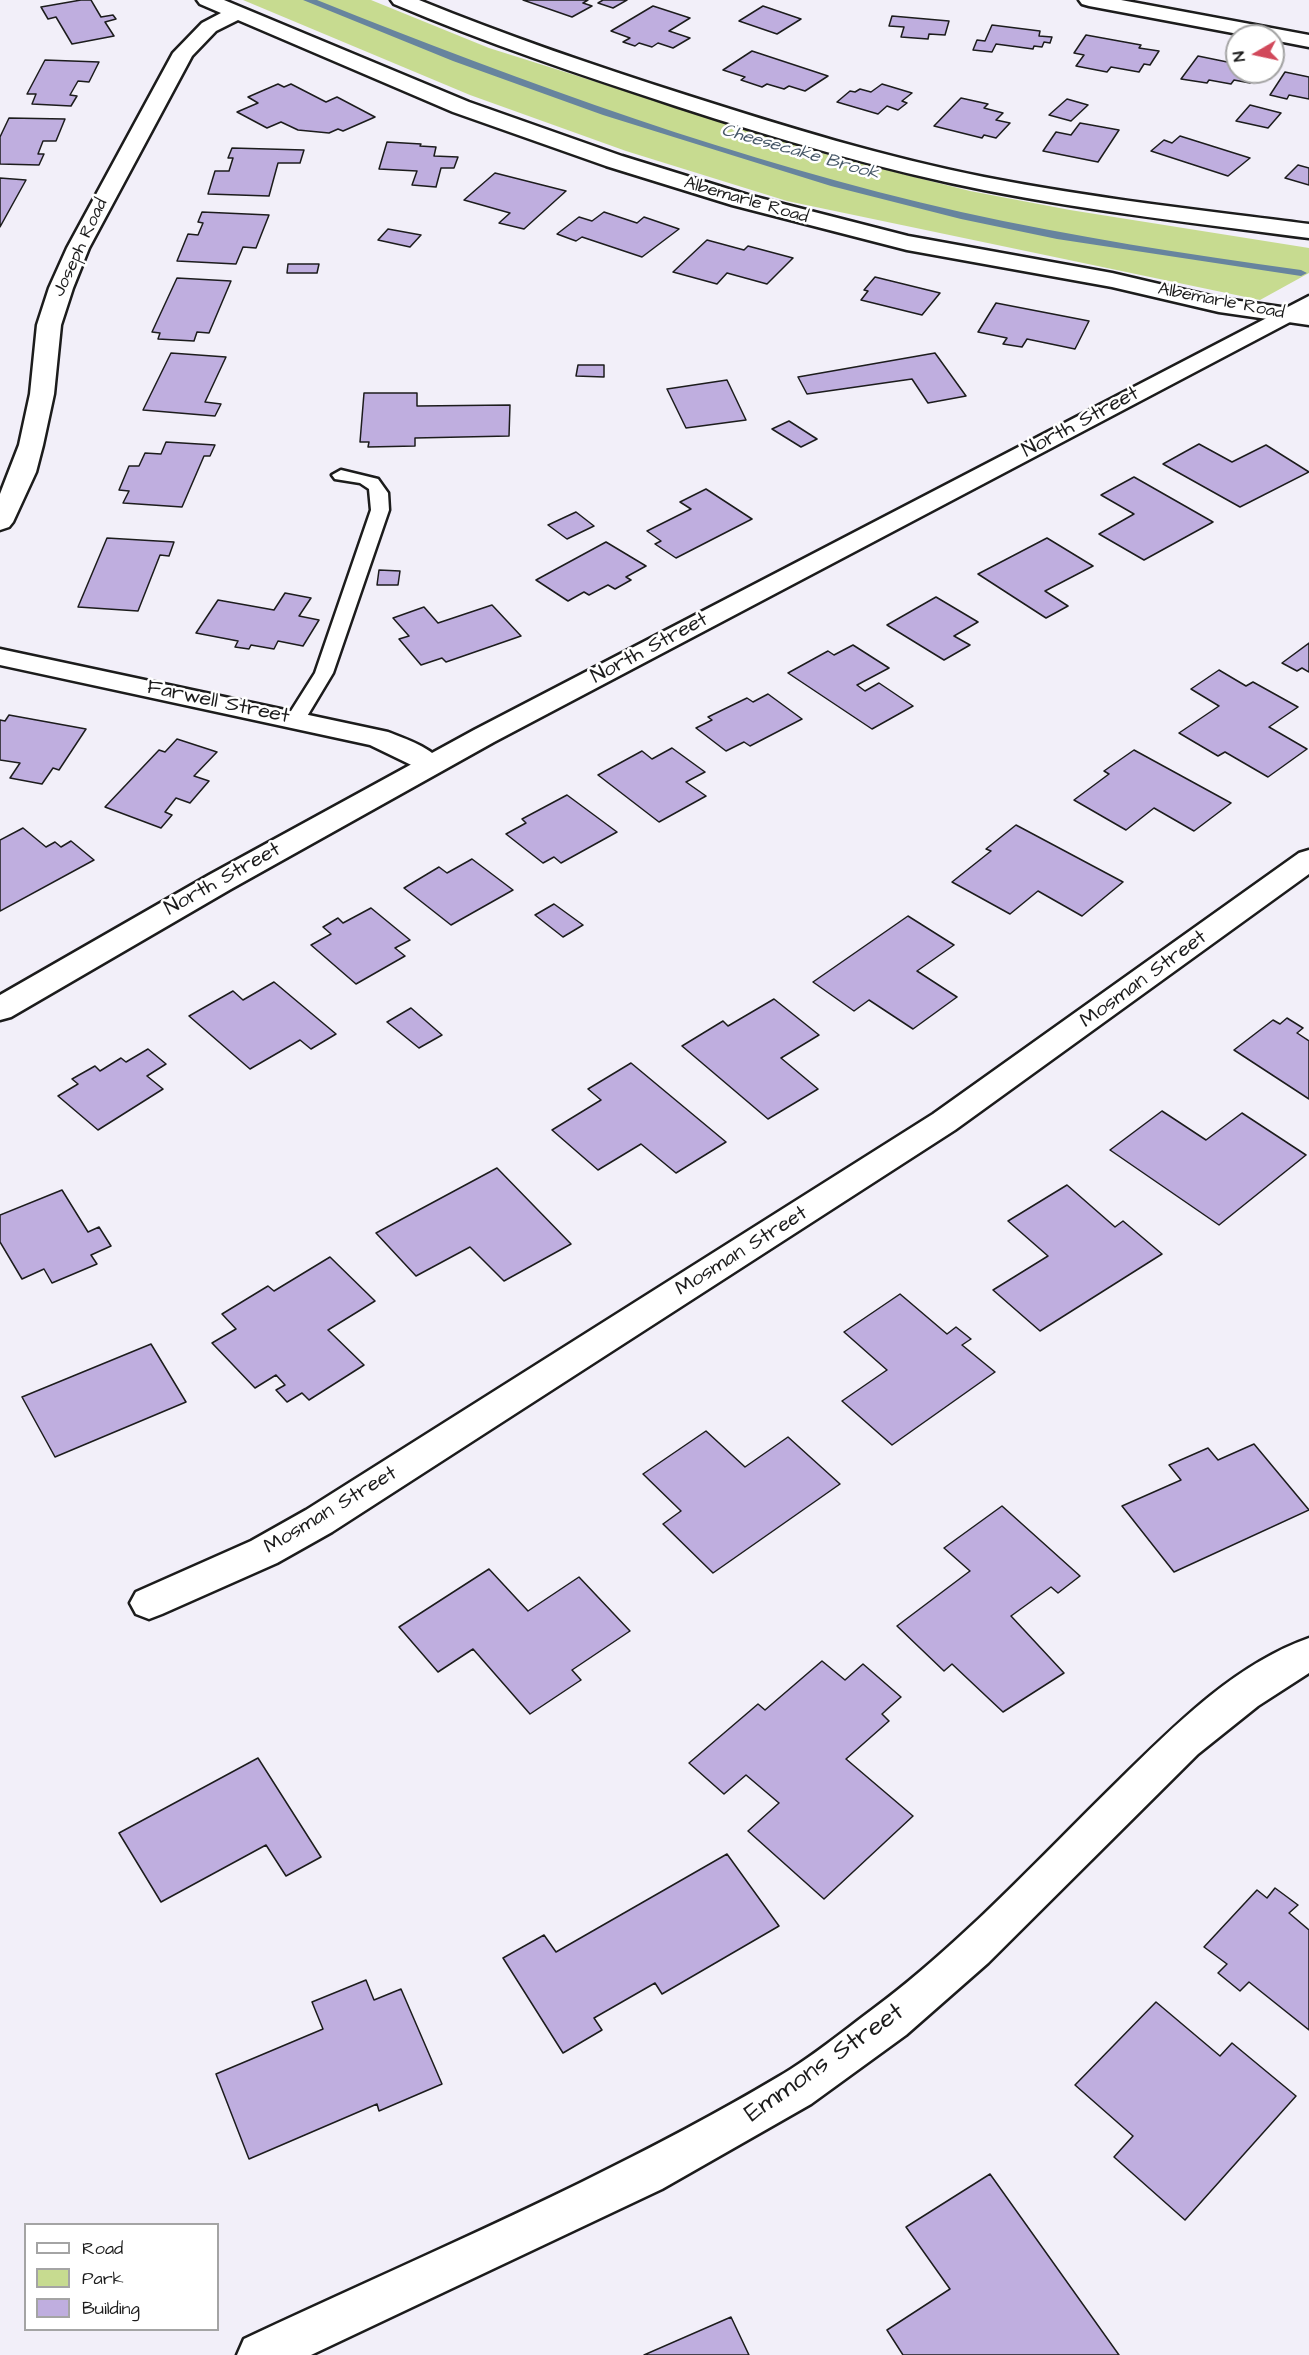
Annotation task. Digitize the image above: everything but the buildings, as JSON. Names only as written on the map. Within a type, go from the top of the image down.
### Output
[{"type":"street","name":"Albemarle Road","points":[[207,0],[461,107],[603,157],[722,194],[907,243],[1112,280],[1219,305],[1301,312]]},
{"type":"street","points":[[401,0],[572,66],[738,119],[902,165],[1064,198],[1309,231]]},
{"type":"street","points":[[1089,0],[1309,41]]},
{"type":"street","name":"Joseph Road","points":[[0,522],[23,472],[31,445],[42,394],[50,325],[61,288],[78,248],[183,53],[209,27],[237,13]]},
{"type":"street","name":"North Street","points":[[0,1009],[108,945],[429,765],[1301,312]]},
{"type":"street","name":"Farwell Street","points":[[0,657],[378,738],[400,747],[429,765]]},
{"type":"street","name":"Mosman Street","points":[[149,1604],[264,1552],[319,1521],[885,1161],[1006,1080],[1309,860]]},
{"type":"street","name":"Emmons Street","points":[[260,2355],[646,2174],[796,2090],[891,2021],[973,1950],[1184,1742],[1219,1712],[1252,1687],[1309,1654]]},
{"type":"lane","points":[[296,719],[324,674],[380,510],[381,492],[377,485],[368,480],[341,475]]},
{"type":"green space","points":[[243,0],[371,0],[489,48],[831,156],[970,191],[1070,210],[1309,248],[1309,273],[1260,300],[787,201],[626,151],[470,95]]},
{"type":"waterway","name":"Cheesecake Brook","points":[[308,0],[607,113],[835,184],[1009,226],[1155,252],[1301,273]]}]
